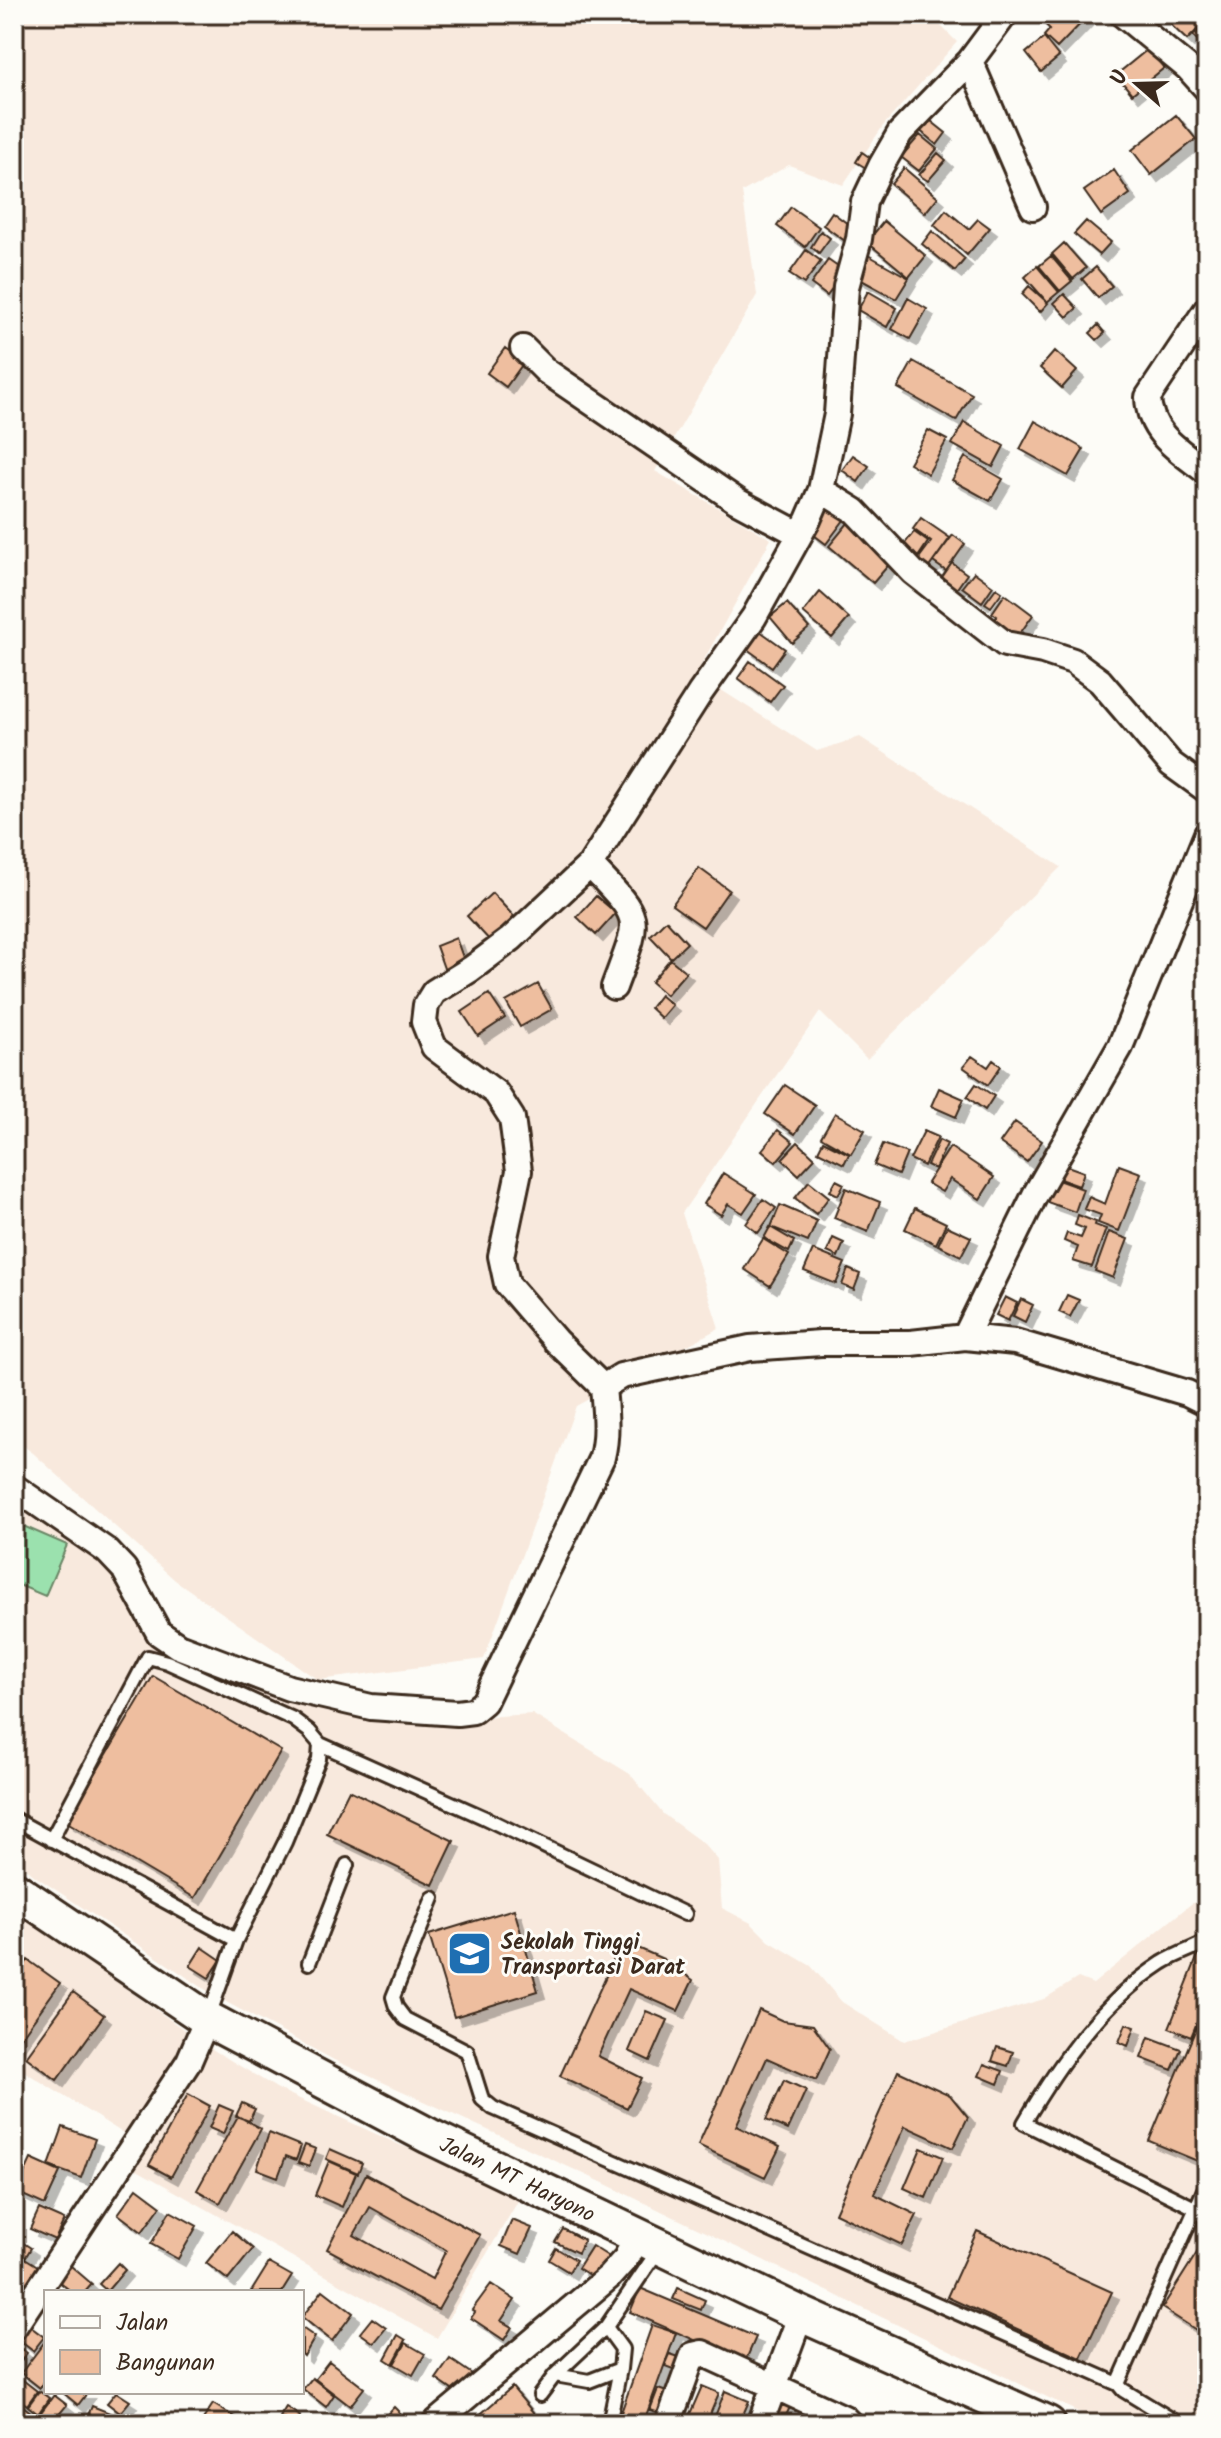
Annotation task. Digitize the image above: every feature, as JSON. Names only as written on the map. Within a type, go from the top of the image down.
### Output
[{"type":"main road","name":"Jalan MT Haryono","points":[[14,1889],[207,2019],[429,2136],[801,2314],[1048,2424]]},
{"type":"street","points":[[14,1487],[107,1551],[124,1569],[159,1633],[178,1646],[289,1688],[371,1707],[457,1713],[473,1711],[484,1702],[602,1457],[606,1440],[603,1387],[556,1341],[507,1284],[501,1256],[519,1171],[512,1118],[496,1093],[434,1047],[424,1022],[426,1005],[434,992],[511,939],[590,865],[700,693],[754,617],[808,520],[821,490],[837,414],[846,287],[859,239],[864,202],[900,133],[970,61],[1005,14]]},
{"type":"street","points":[[1122,14],[1188,68],[1207,89]]},
{"type":"street","points":[[970,61],[1033,207]]},
{"type":"street","points":[[1207,309],[1148,397],[1149,412],[1161,436],[1207,472]]},
{"type":"street","points":[[523,348],[546,371],[737,501],[799,534]]},
{"type":"street","points":[[821,490],[855,511],[913,572],[1005,644],[1043,651],[1073,661],[1100,681],[1171,764],[1207,790]]},
{"type":"street","points":[[965,1337],[1035,1195],[1120,1047],[1207,834]]},
{"type":"street","points":[[590,865],[628,905],[634,918],[632,943],[614,987]]},
{"type":"street","points":[[603,1387],[621,1376],[750,1348],[821,1343],[911,1343],[965,1337],[1015,1342],[1187,1393],[1207,1403]]},
{"type":"street","points":[[14,2327],[189,2061],[207,2019]]},
{"type":"street","points":[[434,2424],[649,2240]]},
{"type":"street","points":[[760,2424],[801,2314]]},
{"type":"street","points":[[668,2424],[693,2355],[697,2353],[844,2418],[850,2424]]},
{"type":"lane","points":[[51,1840],[148,1657],[167,1662],[293,1719],[320,1744],[483,1817],[685,1914]]},
{"type":"lane","points":[[207,2019],[236,1940],[285,1842],[319,1759],[320,1744]]},
{"type":"lane","points":[[14,1819],[236,1940]]},
{"type":"lane","points":[[309,1963],[347,1865]]},
{"type":"lane","points":[[433,1898],[393,1997],[405,2019],[467,2051],[482,2099],[493,2108],[1118,2384],[1179,2424]]},
{"type":"lane","points":[[1207,1942],[1163,1963],[1087,2029],[1051,2077],[1024,2123],[1207,2214]]},
{"type":"lane","points":[[1118,2384],[1207,2183]]},
{"type":"lane","points":[[540,2395],[555,2375],[606,2327],[649,2240]]},
{"type":"lane","points":[[606,2327],[622,2349],[609,2424]]},
{"type":"lane","points":[[555,2375],[589,2381],[620,2369]]},
{"type":"shaded area","points":[[14,14],[929,14],[957,42],[883,126],[843,185],[789,165],[742,192],[757,295],[655,471],[771,539],[696,674],[817,751],[860,737],[1061,867],[867,1059],[820,1012],[682,1213],[719,1328],[576,1406],[484,1659],[318,1680],[175,1580],[14,1439]]},
{"type":"shaded area","name":"Sekolah Tinggi Transportasi Darat","points":[[14,1491],[106,1564],[151,1639],[437,1720],[532,1714],[630,1774],[663,1814],[704,1844],[718,1860],[722,1908],[751,1923],[769,1941],[811,1966],[842,2002],[904,2041],[1044,1999],[1078,1978],[1093,1984],[1191,1904],[1207,1896],[1207,2424],[1103,2424],[595,2179],[334,2060],[215,1996],[35,1876],[14,1859]]},
{"type":"shaded area","points":[[14,1909],[207,2046],[278,2089],[400,2145],[524,2191],[437,2338],[128,2165],[142,2145],[14,2065]]},
{"type":"green space","points":[[14,1522],[67,1545],[45,1596],[14,1583]]},
{"type":"building","points":[[1034,14],[1089,15],[1057,48],[1044,36],[1050,29]]},
{"type":"building","points":[[1181,14],[1207,14],[1207,20],[1187,40],[1171,25]]},
{"type":"building","points":[[1207,21],[1207,49],[1193,36]]},
{"type":"building","points":[[1044,38],[1059,57],[1041,72],[1026,53]]},
{"type":"building","points":[[1148,49],[1164,68],[1132,94],[1116,75]]},
{"type":"building","points":[[1176,115],[1196,139],[1151,175],[1132,150]]},
{"type":"building","points":[[926,117],[946,133],[937,145],[917,128]]},
{"type":"building","points":[[920,135],[937,149],[919,171],[901,157]]},
{"type":"building","points":[[862,152],[872,159],[866,168],[856,162]]},
{"type":"building","points":[[938,153],[946,160],[928,181],[919,175]]},
{"type":"building","points":[[904,168],[938,197],[925,213],[891,184]]},
{"type":"building","points":[[1114,170],[1130,194],[1101,215],[1084,191]]},
{"type":"building","points":[[791,207],[819,227],[805,247],[777,226]]},
{"type":"building","points":[[946,210],[969,229],[978,219],[990,228],[967,255],[934,225]]},
{"type":"building","points":[[832,212],[848,224],[853,215],[861,220],[845,241],[823,225]]},
{"type":"building","points":[[884,221],[926,256],[909,277],[867,242]]},
{"type":"building","points":[[1086,221],[1111,242],[1099,255],[1074,234]]},
{"type":"building","points":[[821,231],[830,238],[819,253],[811,247]]},
{"type":"building","points":[[932,231],[965,259],[955,271],[922,244]]},
{"type":"building","points":[[1064,243],[1086,268],[1073,279],[1052,254]]},
{"type":"building","points":[[806,250],[821,261],[804,284],[789,274]]},
{"type":"building","points":[[868,255],[909,278],[896,299],[856,277]]},
{"type":"building","points":[[1051,256],[1072,281],[1060,291],[1039,266]]},
{"type":"building","points":[[828,260],[845,272],[827,296],[811,284]]},
{"type":"building","points":[[1037,266],[1059,292],[1047,302],[1025,277]]},
{"type":"building","points":[[1096,267],[1112,286],[1098,298],[1082,279]]},
{"type":"building","points":[[1029,286],[1048,303],[1040,312],[1022,294]]},
{"type":"building","points":[[868,291],[897,308],[887,327],[858,310]]},
{"type":"building","points":[[1064,294],[1077,308],[1067,317],[1054,303]]},
{"type":"building","points":[[908,298],[927,309],[910,339],[892,329]]},
{"type":"building","points":[[1098,325],[1105,333],[1097,340],[1090,333]]},
{"type":"building","points":[[505,348],[524,362],[506,387],[487,373]]},
{"type":"building","points":[[1055,351],[1077,371],[1062,388],[1040,368]]},
{"type":"building","points":[[913,361],[972,394],[956,421],[898,388]]},
{"type":"building","points":[[1035,421],[1084,449],[1068,476],[1020,449]]},
{"type":"building","points":[[964,422],[1004,446],[993,467],[952,444]]},
{"type":"building","points":[[928,430],[947,440],[928,474],[909,463]]},
{"type":"building","points":[[853,455],[869,466],[858,482],[842,470]]},
{"type":"building","points":[[965,457],[1003,479],[990,501],[952,480]]},
{"type":"building","points":[[824,505],[844,520],[826,544],[806,529]]},
{"type":"building","points":[[921,518],[950,538],[925,573],[914,565],[931,542],[913,529]]},
{"type":"building","points":[[848,523],[892,561],[873,583],[829,546]]},
{"type":"building","points":[[914,532],[928,542],[918,557],[903,546]]},
{"type":"building","points":[[953,535],[965,544],[946,571],[933,562]]},
{"type":"building","points":[[952,563],[967,574],[953,594],[938,583]]},
{"type":"building","points":[[974,572],[993,586],[982,602],[962,587]]},
{"type":"building","points":[[996,588],[1002,592],[991,607],[985,603]]},
{"type":"building","points":[[820,592],[849,618],[832,638],[803,613]]},
{"type":"building","points":[[1005,594],[1033,615],[1016,639],[993,623],[997,616],[992,613]]},
{"type":"building","points":[[787,603],[809,628],[792,643],[770,617]]},
{"type":"building","points":[[760,631],[785,649],[772,667],[747,649]]},
{"type":"building","points":[[750,661],[783,685],[770,702],[738,678]]},
{"type":"building","points":[[699,868],[729,890],[703,927],[672,905]]},
{"type":"building","points":[[492,893],[517,920],[492,943],[467,916]]},
{"type":"building","points":[[596,896],[616,913],[596,935],[577,917]]},
{"type":"building","points":[[666,920],[687,943],[671,958],[650,936]]},
{"type":"building","points":[[456,938],[466,966],[446,974],[436,946]]},
{"type":"building","points":[[670,959],[686,972],[666,995],[651,982]]},
{"type":"building","points":[[538,984],[552,1009],[520,1027],[506,1002]]},
{"type":"building","points":[[489,994],[505,1018],[478,1036],[462,1012]]},
{"type":"building","points":[[660,995],[672,1005],[661,1018],[650,1008]]},
{"type":"building","points":[[972,1056],[988,1067],[993,1060],[1001,1066],[988,1085],[963,1067]]},
{"type":"building","points":[[976,1084],[994,1096],[985,1110],[967,1097]]},
{"type":"building","points":[[785,1085],[815,1105],[795,1134],[765,1114]]},
{"type":"building","points":[[939,1088],[964,1099],[956,1117],[931,1106]]},
{"type":"building","points":[[835,1113],[865,1130],[851,1154],[821,1137]]},
{"type":"building","points":[[1015,1122],[1042,1141],[1027,1162],[1000,1143]]},
{"type":"building","points":[[778,1130],[793,1142],[776,1162],[762,1150]]},
{"type":"building","points":[[924,1131],[938,1137],[924,1166],[910,1159]]},
{"type":"building","points":[[939,1140],[947,1144],[935,1169],[927,1165]]},
{"type":"building","points":[[823,1141],[849,1154],[844,1164],[818,1151]]},
{"type":"building","points":[[798,1142],[815,1158],[799,1175],[782,1159]]},
{"type":"building","points":[[883,1144],[907,1153],[898,1175],[874,1165]]},
{"type":"building","points":[[950,1147],[994,1177],[980,1199],[950,1179],[942,1192],[927,1183]]},
{"type":"building","points":[[1059,1163],[1084,1172],[1079,1186],[1054,1177]]},
{"type":"building","points":[[1119,1165],[1141,1173],[1119,1231],[1098,1223],[1101,1215],[1084,1209],[1089,1197],[1105,1204]]},
{"type":"building","points":[[723,1173],[756,1194],[743,1213],[728,1204],[721,1215],[704,1204]]},
{"type":"building","points":[[1055,1179],[1083,1189],[1075,1212],[1047,1202]]},
{"type":"building","points":[[836,1180],[844,1184],[838,1195],[830,1191]]},
{"type":"building","points":[[809,1181],[829,1197],[816,1214],[795,1198]]},
{"type":"building","points":[[846,1188],[880,1202],[868,1232],[834,1218]]},
{"type":"building","points":[[763,1199],[776,1208],[758,1233],[746,1224]]},
{"type":"building","points":[[780,1205],[817,1221],[808,1242],[771,1227]]},
{"type":"building","points":[[915,1208],[946,1223],[936,1244],[905,1229]]},
{"type":"building","points":[[1078,1215],[1106,1229],[1092,1267],[1073,1261],[1078,1247],[1064,1241],[1067,1233],[1081,1238],[1085,1229],[1075,1225]]},
{"type":"building","points":[[947,1226],[971,1237],[961,1256],[938,1245]]},
{"type":"building","points":[[770,1227],[794,1241],[789,1252],[764,1238]]},
{"type":"building","points":[[1109,1232],[1128,1239],[1113,1278],[1095,1271]]},
{"type":"building","points":[[833,1238],[844,1243],[838,1257],[827,1252]]},
{"type":"building","points":[[763,1239],[789,1255],[770,1286],[744,1269]]},
{"type":"building","points":[[813,1250],[845,1263],[836,1284],[804,1271]]},
{"type":"building","points":[[848,1269],[860,1274],[854,1290],[842,1285]]},
{"type":"building","points":[[1067,1295],[1079,1300],[1070,1317],[1059,1312]]},
{"type":"building","points":[[1005,1297],[1017,1303],[1008,1321],[996,1315]]},
{"type":"building","points":[[1021,1299],[1033,1305],[1025,1322],[1013,1316]]},
{"type":"building","points":[[153,1676],[281,1751],[195,1898],[67,1822]]},
{"type":"building","points":[[349,1790],[454,1841],[433,1885],[327,1834]]},
{"type":"building","points":[[514,1909],[538,1991],[454,2017],[429,1935]]},
{"type":"building","points":[[622,1941],[663,1959],[693,1980],[678,2011],[629,1989],[598,2056],[642,2078],[627,2108],[560,2076]]},
{"type":"building","points":[[202,1947],[221,1960],[209,1978],[190,1966]]},
{"type":"building","points":[[1201,1948],[1207,1950],[1207,1998],[1191,2037],[1169,2028]]},
{"type":"building","points":[[28,1960],[60,1983],[14,2047],[14,1980]]},
{"type":"building","points":[[73,1992],[104,2015],[57,2080],[26,2057]]},
{"type":"building","points":[[1207,2002],[1207,2165],[1149,2141]]},
{"type":"building","points":[[759,2010],[783,2021],[813,2025],[830,2049],[816,2080],[767,2058],[736,2126],[780,2147],[765,2177],[698,2145]]},
{"type":"building","points":[[646,2011],[668,2020],[650,2061],[629,2051]]},
{"type":"building","points":[[1126,2024],[1135,2027],[1128,2046],[1119,2042]]},
{"type":"building","points":[[1149,2037],[1181,2049],[1172,2070],[1141,2058]]},
{"type":"building","points":[[997,2047],[1013,2052],[1008,2066],[992,2061]]},
{"type":"building","points":[[984,2064],[1003,2071],[998,2084],[979,2076]]},
{"type":"building","points":[[898,2071],[950,2095],[968,2117],[953,2148],[905,2126],[874,2194],[917,2215],[902,2245],[835,2213]]},
{"type":"building","points":[[784,2080],[806,2090],[788,2130],[766,2120]]},
{"type":"building","points":[[188,2094],[210,2106],[171,2177],[149,2165]]},
{"type":"building","points":[[242,2103],[255,2109],[249,2121],[236,2116]]},
{"type":"building","points":[[219,2105],[233,2111],[223,2134],[209,2128]]},
{"type":"building","points":[[238,2116],[261,2129],[220,2203],[197,2190]]},
{"type":"building","points":[[63,2127],[95,2139],[81,2178],[49,2166]]},
{"type":"building","points":[[269,2133],[301,2146],[296,2160],[286,2156],[278,2177],[257,2169]]},
{"type":"building","points":[[305,2145],[316,2149],[309,2167],[298,2163]]},
{"type":"building","points":[[921,2148],[943,2157],[926,2198],[904,2188]]},
{"type":"building","points":[[330,2149],[362,2163],[358,2173],[326,2159]]},
{"type":"building","points":[[31,2159],[60,2172],[45,2205],[16,2192]]},
{"type":"building","points":[[329,2161],[356,2173],[342,2207],[315,2195]]},
{"type":"building","points":[[366,2174],[480,2235],[438,2310],[327,2249]],"holes":[[[370,2207],[446,2250],[432,2279],[354,2235]]]},
{"type":"building","points":[[137,2188],[161,2206],[142,2232],[118,2214]]},
{"type":"building","points":[[39,2209],[64,2220],[55,2240],[30,2229]]},
{"type":"building","points":[[170,2211],[197,2226],[178,2259],[151,2244]]},
{"type":"building","points":[[512,2220],[532,2228],[520,2254],[501,2246]]},
{"type":"building","points":[[563,2229],[584,2240],[578,2253],[555,2242]]},
{"type":"building","points":[[232,2231],[253,2249],[228,2280],[206,2263]]},
{"type":"building","points":[[977,2231],[1112,2292],[1081,2358],[947,2297]]},
{"type":"building","points":[[14,2237],[31,2248],[25,2258],[44,2270],[33,2288],[14,2275]]},
{"type":"building","points":[[1207,2237],[1207,2337],[1162,2308]]},
{"type":"building","points":[[592,2246],[611,2258],[597,2280],[578,2268]]},
{"type":"building","points":[[556,2248],[576,2260],[569,2272],[549,2260]]},
{"type":"building","points":[[118,2263],[125,2270],[108,2290],[99,2284]]},
{"type":"building","points":[[269,2263],[292,2276],[283,2290],[252,2290]]},
{"type":"building","points":[[71,2266],[92,2284],[87,2290],[69,2290],[58,2281]]},
{"type":"building","points":[[14,2279],[26,2288],[17,2302],[14,2300]]},
{"type":"building","points":[[491,2284],[515,2300],[501,2321],[512,2327],[504,2340],[471,2318],[475,2312],[472,2310]]},
{"type":"building","points":[[640,2288],[756,2337],[745,2362],[630,2312]]},
{"type":"building","points":[[678,2288],[705,2300],[701,2310],[673,2299]]},
{"type":"building","points":[[323,2290],[353,2313],[332,2341],[304,2319]]},
{"type":"building","points":[[372,2318],[386,2328],[374,2343],[360,2333]]},
{"type":"building","points":[[27,2324],[44,2337],[33,2351],[16,2338]]},
{"type":"building","points":[[652,2325],[676,2333],[643,2424],[617,2424]]},
{"type":"building","points":[[304,2329],[315,2337],[304,2356]]},
{"type":"building","points":[[398,2335],[406,2340],[393,2364],[385,2359]]},
{"type":"building","points":[[14,2343],[27,2353],[17,2366],[14,2364]]},
{"type":"building","points":[[44,2343],[44,2383],[40,2388],[21,2373]]},
{"type":"building","points":[[406,2343],[425,2354],[413,2375],[394,2364]]},
{"type":"building","points":[[670,2354],[682,2358],[678,2371],[665,2366]]},
{"type":"building","points":[[450,2359],[472,2374],[458,2394],[436,2379]]},
{"type":"building","points":[[329,2361],[364,2388],[350,2406],[315,2379]]},
{"type":"building","points":[[19,2377],[37,2391],[27,2405],[14,2395],[14,2384]]},
{"type":"building","points":[[312,2378],[334,2395],[326,2407],[304,2388]]},
{"type":"building","points":[[702,2386],[719,2393],[706,2424],[689,2416]]},
{"type":"building","points":[[512,2387],[543,2424],[469,2424]]},
{"type":"building","points":[[658,2389],[670,2393],[663,2414],[650,2410]]},
{"type":"building","points":[[39,2391],[49,2398],[38,2414],[28,2406]]},
{"type":"building","points":[[725,2391],[749,2401],[739,2424],[712,2424]]},
{"type":"building","points":[[64,2394],[86,2394],[78,2405]]},
{"type":"building","points":[[114,2394],[130,2401],[120,2413],[107,2403]]},
{"type":"building","points":[[54,2395],[67,2405],[51,2424],[39,2415]]},
{"type":"building","points":[[14,2399],[37,2417],[31,2424],[19,2424],[14,2420]]},
{"type":"building","points":[[778,2402],[790,2407],[785,2418],[773,2413]]},
{"type":"building","points":[[213,2404],[246,2424],[200,2424]]},
{"type":"building","points":[[92,2406],[125,2419],[123,2424],[84,2424]]},
{"type":"building","points":[[286,2407],[300,2416],[295,2424],[280,2417]]},
{"type":"building","points":[[394,2407],[411,2424],[378,2424]]},
{"type":"place","name":"Sekolah Tinggi Transportasi Darat","points":[[470,1954]]}]
